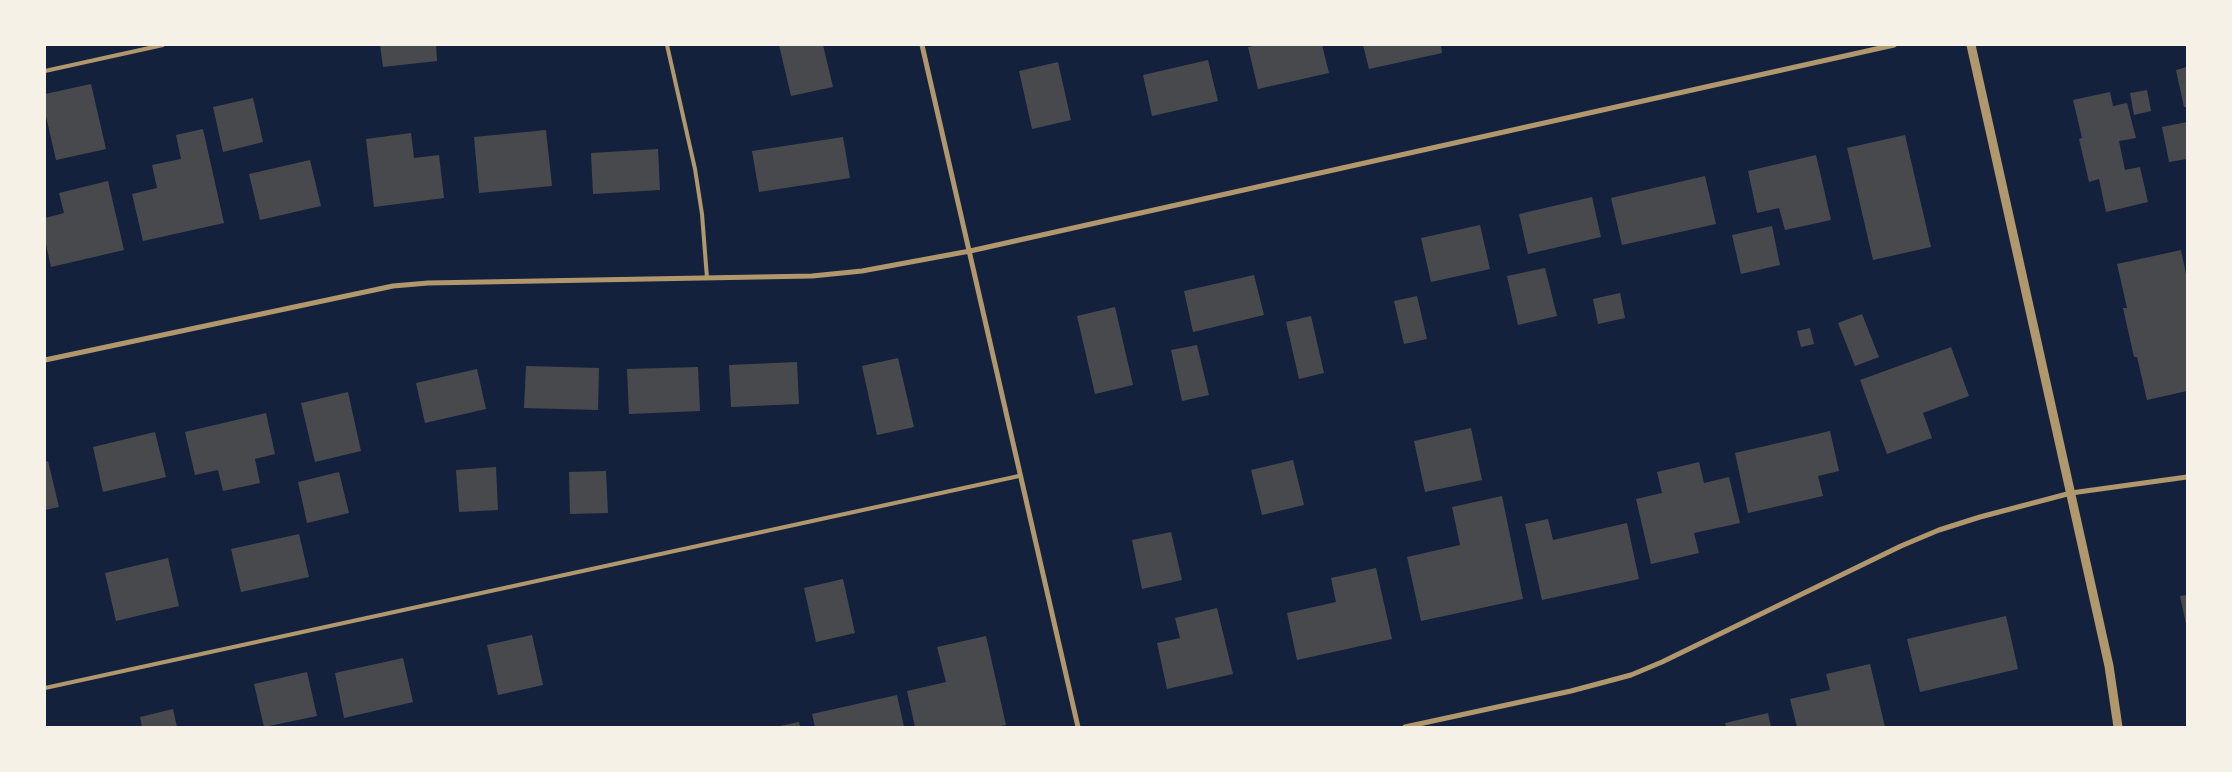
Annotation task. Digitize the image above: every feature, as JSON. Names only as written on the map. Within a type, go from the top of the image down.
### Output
[{"type":"street","points":[[922,45],[970,251],[1019,476],[1078,727]]},
{"type":"street","points":[[45,360],[393,286],[428,283],[812,276],[862,271],[970,251],[1894,45]]},
{"type":"street","points":[[1971,45],[2109,666],[2118,727]]},
{"type":"street","points":[[1405,727],[1571,691],[1631,674],[1662,662],[1901,546],[1939,530],[2071,493],[2187,477]]},
{"type":"lane","points":[[45,70],[162,45]]},
{"type":"lane","points":[[667,45],[695,169],[702,214],[707,278]]},
{"type":"lane","points":[[45,688],[1019,476]]},
{"type":"building","points":[[380,45],[436,45],[437,61],[383,67]]},
{"type":"building","points":[[779,45],[823,45],[833,87],[791,96]]},
{"type":"building","points":[[1259,45],[1322,45],[1329,73],[1258,89],[1248,47]]},
{"type":"building","points":[[1363,45],[1441,45],[1442,53],[1369,69]]},
{"type":"building","points":[[1208,60],[1218,101],[1152,116],[1143,75]]},
{"type":"building","points":[[1058,62],[1071,120],[1032,129],[1019,71]]},
{"type":"building","points":[[2187,67],[2187,107],[2184,107],[2176,70]]},
{"type":"building","points":[[91,84],[106,149],[56,160],[45,112],[45,94]]},
{"type":"building","points":[[2147,90],[2151,111],[2134,115],[2130,93]]},
{"type":"building","points":[[2110,92],[2113,106],[2127,103],[2136,138],[2119,141],[2125,170],[2140,167],[2148,202],[2106,212],[2099,179],[2089,182],[2079,139],[2082,138],[2073,100]]},
{"type":"building","points":[[253,98],[263,142],[223,152],[213,107]]},
{"type":"building","points":[[2187,122],[2187,159],[2169,162],[2162,127]]},
{"type":"building","points":[[203,129],[224,223],[143,241],[132,194],[157,188],[152,165],[181,159],[176,135]]},
{"type":"building","points":[[546,130],[552,186],[479,193],[474,137]]},
{"type":"building","points":[[411,133],[414,158],[439,155],[444,198],[374,207],[366,139]]},
{"type":"building","points":[[1905,135],[1931,247],[1873,260],[1847,148]]},
{"type":"building","points":[[843,137],[850,178],[759,192],[752,151]]},
{"type":"building","points":[[658,149],[660,190],[593,194],[591,153]]},
{"type":"building","points":[[1816,155],[1831,220],[1785,230],[1779,208],[1757,213],[1748,171]]},
{"type":"building","points":[[310,160],[321,206],[260,220],[249,174]]},
{"type":"building","points":[[1705,176],[1716,224],[1622,245],[1611,198]]},
{"type":"building","points":[[108,181],[124,250],[51,267],[45,240],[45,218],[64,213],[59,193]]},
{"type":"building","points":[[1592,197],[1601,237],[1528,254],[1519,214]]},
{"type":"building","points":[[1480,225],[1490,269],[1431,282],[1421,238]]},
{"type":"building","points":[[1772,226],[1780,265],[1741,274],[1732,235]]},
{"type":"building","points":[[2181,250],[2187,279],[2187,391],[2147,400],[2137,357],[2134,357],[2123,308],[2127,308],[2117,264]]},
{"type":"building","points":[[1545,268],[1557,316],[1518,325],[1507,276]]},
{"type":"building","points":[[1254,275],[1264,315],[1193,332],[1184,291]]},
{"type":"building","points":[[1620,293],[1625,318],[1598,324],[1593,299]]},
{"type":"building","points":[[1417,296],[1427,339],[1404,344],[1394,301]]},
{"type":"building","points":[[1115,307],[1133,385],[1095,394],[1077,316]]},
{"type":"building","points":[[1862,314],[1879,357],[1855,366],[1838,323]]},
{"type":"building","points":[[1311,316],[1324,373],[1299,379],[1286,322]]},
{"type":"building","points":[[1810,328],[1814,344],[1801,347],[1797,331]]},
{"type":"building","points":[[1197,345],[1209,395],[1182,401],[1171,350]]},
{"type":"building","points":[[1951,347],[1969,396],[1923,413],[1932,438],[1887,454],[1860,380]]},
{"type":"building","points":[[898,358],[914,427],[877,435],[862,366]]},
{"type":"building","points":[[797,362],[799,404],[731,407],[729,365]]},
{"type":"building","points":[[526,366],[599,368],[598,410],[524,408]]},
{"type":"building","points":[[698,367],[700,411],[629,414],[627,369]]},
{"type":"building","points":[[477,369],[486,409],[425,423],[416,383]]},
{"type":"building","points":[[348,392],[361,451],[315,462],[301,403]]},
{"type":"building","points":[[266,413],[275,454],[255,459],[260,483],[223,491],[218,470],[195,475],[185,432]]},
{"type":"building","points":[[1471,428],[1482,480],[1425,492],[1414,441]]},
{"type":"building","points":[[1830,431],[1839,471],[1818,476],[1823,496],[1748,513],[1735,453]]},
{"type":"building","points":[[155,432],[166,477],[103,492],[93,447]]},
{"type":"building","points":[[1293,460],[1304,505],[1262,515],[1251,470]]},
{"type":"building","points":[[48,461],[59,507],[45,510],[45,462]]},
{"type":"building","points":[[1699,462],[1704,483],[1729,477],[1740,523],[1694,533],[1699,553],[1651,564],[1636,499],[1662,493],[1657,472]]},
{"type":"building","points":[[496,467],[498,510],[459,512],[456,470]]},
{"type":"building","points":[[606,471],[608,513],[570,514],[569,472]]},
{"type":"building","points":[[339,472],[349,513],[307,523],[298,482]]},
{"type":"building","points":[[1502,496],[1523,599],[1421,621],[1407,557],[1460,545],[1452,507]]},
{"type":"building","points":[[1548,519],[1553,540],[1627,523],[1639,579],[1542,600],[1525,524]]},
{"type":"building","points":[[1171,532],[1182,580],[1142,589],[1132,540]]},
{"type":"building","points":[[299,534],[309,577],[241,592],[231,549]]},
{"type":"building","points":[[168,558],[179,606],[116,621],[105,573]]},
{"type":"building","points":[[1376,568],[1392,639],[1297,660],[1287,613],[1336,602],[1331,578]]},
{"type":"building","points":[[843,579],[855,633],[816,642],[804,588]]},
{"type":"building","points":[[2187,595],[2187,624],[2186,624],[2180,596]]},
{"type":"building","points":[[1217,608],[1233,674],[1167,689],[1157,643],[1180,638],[1175,618]]},
{"type":"building","points":[[2006,616],[2018,669],[1920,692],[1907,639]]},
{"type":"building","points":[[532,635],[543,685],[498,695],[487,645]]},
{"type":"building","points":[[986,636],[1006,725],[996,727],[915,727],[907,691],[946,682],[937,647]]},
{"type":"building","points":[[403,658],[413,702],[344,718],[335,673]]},
{"type":"building","points":[[1870,664],[1885,727],[1797,727],[1790,699],[1830,690],[1826,674]]},
{"type":"building","points":[[307,672],[317,716],[264,727],[254,684]]},
{"type":"building","points":[[897,695],[904,727],[815,727],[812,714]]},
{"type":"building","points":[[173,709],[177,727],[142,727],[140,717]]},
{"type":"building","points":[[1768,713],[1771,727],[1726,727],[1725,723]]},
{"type":"building","points":[[799,722],[800,727],[780,727],[780,726]]}]
